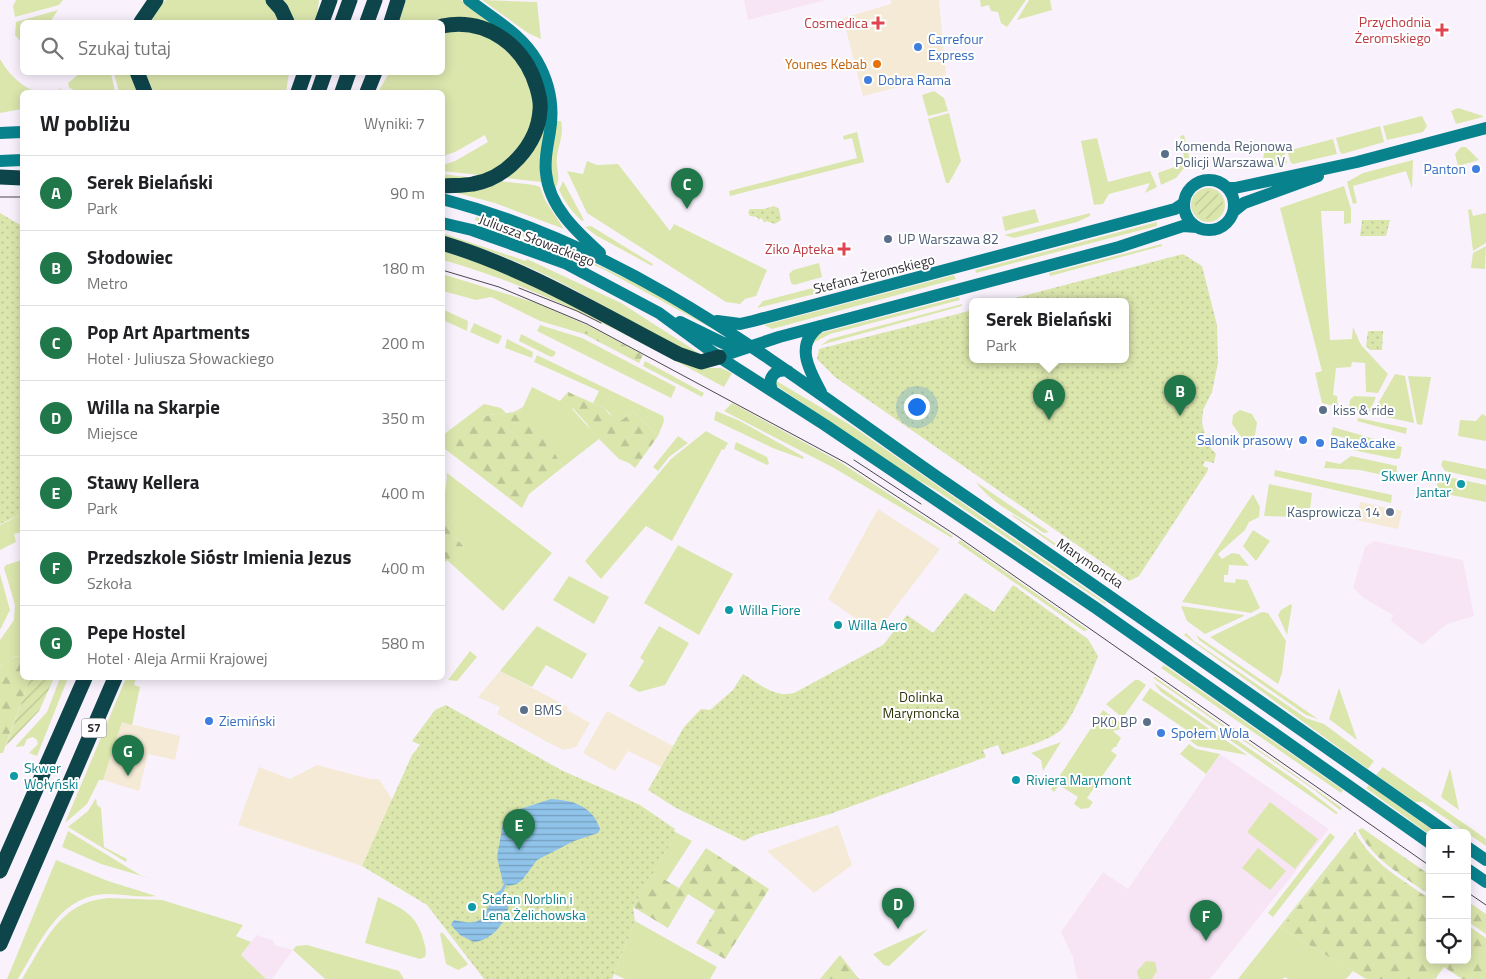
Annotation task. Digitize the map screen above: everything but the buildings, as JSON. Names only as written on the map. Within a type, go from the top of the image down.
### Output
[{"type":"highway","points":[[142,20],[156,0]]},
{"type":"highway","points":[[273,0],[281,9],[286,20]]},
{"type":"highway","points":[[323,20],[330,0]]},
{"type":"highway","points":[[343,20],[350,0]]},
{"type":"highway","points":[[368,20],[375,0]]},
{"type":"highway","points":[[392,20],[398,0]]},
{"type":"highway","points":[[445,26],[467,24],[496,34],[519,51],[528,64],[537,90],[540,110],[534,135],[519,157],[502,172],[474,184],[445,186]]},
{"type":"highway","points":[[138,75],[144,90]]},
{"type":"highway","points":[[296,75],[297,90]]},
{"type":"highway","points":[[298,90],[304,75]]},
{"type":"highway","points":[[319,90],[324,75]]},
{"type":"highway","points":[[343,90],[348,75]]},
{"type":"highway","points":[[368,90],[375,75]]},
{"type":"highway","points":[[0,177],[20,178]]},
{"type":"highway","points":[[445,244],[482,255],[522,272],[678,354],[701,362],[719,357]]},
{"type":"highway","name":"S7","points":[[3,864],[84,680]]},
{"type":"highway","name":"S7","points":[[0,944],[115,680]]},
{"type":"main road","points":[[469,0],[518,36],[536,60],[551,102],[552,116],[546,164],[552,195],[565,217],[581,236],[610,261]]},
{"type":"main road","points":[[1197,227],[1188,218],[1184,202],[1188,191],[1201,181],[1213,180],[1228,188],[1235,188],[1357,162],[1486,128]]},
{"type":"main road","points":[[0,133],[20,132]]},
{"type":"main road","points":[[0,161],[20,160]]},
{"type":"main road","points":[[719,357],[820,326],[1119,246],[1183,226],[1208,230],[1221,227],[1228,221],[1234,211],[1250,201],[1357,162]]},
{"type":"main road","points":[[1228,188],[1234,199],[1234,211]]},
{"type":"main road","name":"Juliusza Słowackiego","points":[[445,200],[508,218],[610,261],[714,320]]},
{"type":"main road","name":"Stefana Żeromskiego","points":[[714,320],[740,324],[753,321],[1175,209],[1184,202]]},
{"type":"main road","name":"Juliusza Słowackiego","points":[[445,224],[472,230],[565,263],[660,313],[719,357]]},
{"type":"main road","points":[[660,313],[723,343],[750,346]]},
{"type":"main road","name":"Marymoncka","points":[[714,320],[1442,829]]},
{"type":"main road","points":[[820,326],[809,336],[805,354],[811,374],[824,396]]},
{"type":"main road","points":[[719,357],[772,390],[1096,608],[1426,840]]},
{"type":"main road","points":[[772,390],[770,384],[772,376],[779,371],[788,371]]},
{"type":"main road","points":[[1471,849],[1486,860]]},
{"type":"main road","points":[[1471,872],[1486,882]]},
{"type":"shaded area","points":[[744,0],[826,0],[748,20]]},
{"type":"shaded area","points":[[891,0],[939,0],[946,75],[863,96],[843,18],[891,4]]},
{"type":"shaded area","points":[[1360,502],[1402,511],[1398,529],[1356,520]]},
{"type":"shaded area","points":[[878,509],[940,549],[876,633],[828,599]]},
{"type":"shaded area","points":[[1374,541],[1463,560],[1474,616],[1447,624],[1422,645],[1391,621],[1393,615],[1365,599],[1353,588],[1365,547]]},
{"type":"shaded area","points":[[500,671],[568,707],[567,710],[590,723],[576,747],[564,750],[549,743],[497,714],[500,707],[478,697]]},
{"type":"shaded area","points":[[607,711],[673,746],[661,767],[628,751],[615,771],[583,753]]},
{"type":"shaded area","points":[[122,722],[180,736],[175,760],[148,754],[139,791],[103,780]]},
{"type":"shaded area","points":[[1220,754],[1329,829],[1210,979],[1077,979],[1073,957],[1061,932],[1103,872],[1128,889]]},
{"type":"shaded area","points":[[317,765],[370,779],[379,779],[393,801],[362,866],[238,825],[259,767],[290,779]]},
{"type":"shaded area","points":[[838,825],[852,865],[814,893],[767,851]]},
{"type":"shaded area","points":[[257,935],[274,941],[274,945],[293,950],[272,979],[266,979],[241,955]]},
{"type":"green space","points":[[16,0],[63,0],[59,5],[15,17],[13,6]]},
{"type":"green space","points":[[166,0],[266,0],[281,20],[151,20],[158,7]]},
{"type":"green space","points":[[281,0],[319,0],[316,20],[293,20]]},
{"type":"green space","points":[[406,0],[461,0],[499,27],[445,20],[399,20]]},
{"type":"green space","points":[[482,0],[537,2],[541,39],[528,33]]},
{"type":"green space","points":[[980,0],[1026,0],[1007,27],[1001,23],[998,12],[991,11],[989,5],[981,7]]},
{"type":"green space","points":[[1029,0],[1050,0],[1052,10],[1017,20]]},
{"type":"green space","points":[[58,10],[51,20],[23,20]]},
{"type":"green space","points":[[20,21],[20,41],[15,35],[16,22]]},
{"type":"green space","points":[[466,30],[493,38],[524,66],[534,99],[532,122],[561,121],[562,133],[557,154],[558,179],[556,188],[541,182],[445,171],[445,164],[455,161],[488,142],[485,135],[455,152],[445,155],[445,90],[379,90],[388,75],[445,75],[445,32]]},
{"type":"green space","points":[[0,59],[18,81],[33,90],[20,90],[20,109],[0,113]]},
{"type":"green space","points":[[78,75],[111,75],[115,90],[73,90],[69,87],[68,83]]},
{"type":"green space","points":[[115,75],[131,75],[137,90],[118,90]]},
{"type":"green space","points":[[145,75],[289,75],[286,90],[153,90]]},
{"type":"green space","points":[[934,91],[944,98],[948,111],[928,116],[922,95]]},
{"type":"green space","points":[[1458,108],[1483,117],[1456,124],[1451,111]]},
{"type":"green space","points":[[949,113],[961,161],[949,183],[946,183],[928,119]]},
{"type":"green space","points":[[1422,116],[1427,126],[1423,132],[1387,140],[1383,126]]},
{"type":"green space","points":[[1380,126],[1384,142],[1342,154],[1340,152],[1336,138]]},
{"type":"green space","points":[[857,132],[864,162],[730,196],[729,191],[857,158],[852,138],[844,140],[843,136]]},
{"type":"green space","points":[[1184,135],[1190,161],[1176,178],[1161,185],[1158,173],[1185,163],[1180,136]]},
{"type":"green space","points":[[1097,138],[1108,182],[1150,171],[1157,187],[1145,193],[1150,183],[1109,194],[1103,204],[1094,205],[1081,141]]},
{"type":"green space","points":[[1333,139],[1337,154],[1291,163],[1287,151]]},
{"type":"green space","points":[[1461,147],[1466,147],[1479,160],[1458,166],[1455,154]]},
{"type":"green space","points":[[1280,149],[1284,151],[1287,162],[1285,165],[1234,167],[1263,160],[1264,153]]},
{"type":"green space","points":[[1413,160],[1412,189],[1406,171],[1353,186],[1357,203],[1353,204],[1347,182],[1363,173]]},
{"type":"green space","points":[[587,161],[597,165],[618,164],[670,231],[674,224],[767,270],[756,296],[745,299],[740,304],[726,302],[587,213],[567,171],[583,174]]},
{"type":"green space","points":[[445,174],[540,187],[545,200],[564,229],[495,203],[457,193],[445,181]]},
{"type":"green space","points":[[563,181],[584,220],[582,221],[575,214],[561,194],[559,190]]},
{"type":"green space","points":[[1344,186],[1351,209],[1351,223],[1344,224],[1344,211],[1321,211],[1330,340],[1352,339],[1353,327],[1361,345],[1388,374],[1378,393],[1366,392],[1365,363],[1352,362],[1351,367],[1336,368],[1333,395],[1337,396],[1338,407],[1322,403],[1315,373],[1322,371],[1280,208]]},
{"type":"green space","points":[[1208,188],[1215,189],[1220,193],[1224,198],[1224,212],[1220,217],[1215,221],[1208,222],[1201,221],[1196,217],[1192,212],[1191,205],[1192,198],[1196,193],[1201,189]]},
{"type":"green space","points":[[1209,191],[1219,195],[1223,205],[1219,215],[1209,219],[1199,215],[1195,205],[1199,195]]},
{"type":"green space","points":[[774,206],[779,209],[781,220],[775,224],[766,221],[765,223],[761,218],[759,220],[757,217],[750,216],[748,212],[750,209],[764,209]]},
{"type":"green space","points":[[1035,209],[1039,222],[1005,231],[1002,217]]},
{"type":"green space","points":[[1471,209],[1473,216],[1486,213],[1486,243],[1473,251],[1468,210]]},
{"type":"green space","points":[[0,213],[20,225],[20,515],[0,524]]},
{"type":"green space","points":[[1090,213],[1090,216],[1077,222],[1014,238],[1004,235]]},
{"type":"green space","points":[[476,217],[569,252],[629,280],[715,330],[603,269],[534,240],[475,220]]},
{"type":"green space","points":[[1362,220],[1390,220],[1386,236],[1360,236]]},
{"type":"green space","points":[[1157,222],[1157,226],[976,273],[975,270]]},
{"type":"green space","points":[[591,226],[653,264],[652,266],[597,236],[585,227]]},
{"type":"green space","points":[[445,234],[526,261],[527,259],[621,303],[702,355],[683,350],[566,285],[506,257],[475,246],[445,238]]},
{"type":"green space","points":[[1162,244],[1162,246],[1050,276],[1049,273]]},
{"type":"green space","points":[[1486,246],[1485,269],[1471,268],[1473,253]]},
{"type":"green space","points":[[445,250],[490,265],[702,368],[721,368],[732,373],[724,387],[586,316],[480,271],[445,261]]},
{"type":"green space","points":[[1183,254],[1202,266],[1217,325],[1218,363],[1212,392],[1203,410],[1202,423],[1208,445],[1216,454],[1214,463],[1205,461],[1203,466],[1208,468],[1207,472],[1139,576],[1129,581],[835,377],[817,359],[819,349],[969,311],[969,363],[1129,363],[1129,298],[1015,298]]},
{"type":"green space","points":[[819,263],[822,277],[794,285],[791,283],[789,274],[793,270]]},
{"type":"green space","points":[[445,275],[536,303],[589,326],[584,334],[540,321],[491,297],[476,300],[445,292]]},
{"type":"green space","points":[[954,275],[956,279],[772,329],[764,325]]},
{"type":"green space","points":[[828,284],[827,291],[757,308],[763,301]]},
{"type":"green space","points":[[959,297],[960,300],[830,334],[811,344],[819,334],[825,332]]},
{"type":"green space","points":[[962,304],[962,306],[821,345],[830,339]]},
{"type":"green space","points":[[445,310],[468,321],[467,331],[445,321]]},
{"type":"green space","points":[[474,323],[502,336],[499,343],[497,344],[470,332]]},
{"type":"green space","points":[[540,325],[582,338],[676,387],[671,398],[537,331]]},
{"type":"green space","points":[[589,326],[643,355],[639,363],[584,334]]},
{"type":"green space","points":[[1368,331],[1383,331],[1382,350],[1370,350],[1366,346]]},
{"type":"green space","points":[[521,334],[556,352],[554,356],[551,357],[519,341]]},
{"type":"green space","points":[[507,339],[533,352],[532,358],[505,348]]},
{"type":"green space","points":[[537,355],[663,416],[664,421],[658,436],[633,411],[622,420],[615,418],[604,408],[593,403],[599,391],[534,362]]},
{"type":"green space","points":[[645,361],[704,393],[702,397],[643,366]]},
{"type":"green space","points":[[1395,374],[1405,376],[1414,423],[1372,414]]},
{"type":"green space","points":[[1408,376],[1431,377],[1422,425],[1417,424]]},
{"type":"green space","points":[[775,380],[852,426],[1106,603],[934,489],[903,472],[774,384]]},
{"type":"green space","points":[[532,387],[560,401],[568,392],[573,410],[599,439],[563,467],[541,433],[520,410],[514,412],[523,407]]},
{"type":"green space","points":[[568,392],[604,408],[609,414],[622,420],[633,411],[658,436],[635,468],[619,459],[592,432],[569,404]]},
{"type":"green space","points":[[1354,396],[1376,397],[1369,413],[1349,409],[1350,400]]},
{"type":"green space","points":[[732,403],[840,462],[953,536],[952,538],[834,468],[724,411]]},
{"type":"green space","points":[[484,404],[501,408],[506,413],[481,418],[457,436],[445,449],[445,433]]},
{"type":"green space","points":[[520,410],[539,429],[563,467],[529,494],[522,508],[445,449],[468,425],[480,418]]},
{"type":"green space","points":[[1240,410],[1252,414],[1257,423],[1255,435],[1251,439],[1243,439],[1232,424],[1233,415]]},
{"type":"green space","points":[[716,411],[740,421],[804,457],[803,459],[775,449],[714,420]]},
{"type":"green space","points":[[1482,414],[1486,416],[1486,441],[1458,436],[1460,420],[1476,421]]},
{"type":"green space","points":[[1358,418],[1407,428],[1406,434],[1357,421]]},
{"type":"green space","points":[[1333,427],[1402,447],[1400,458],[1396,459],[1353,450],[1346,438],[1331,435]]},
{"type":"green space","points":[[706,431],[728,443],[724,450],[722,449],[672,541],[646,526],[601,579],[585,561],[671,459]]},
{"type":"green space","points":[[678,436],[688,443],[669,457],[658,471],[653,467]]},
{"type":"green space","points":[[736,442],[767,457],[769,464],[767,465],[734,449]]},
{"type":"green space","points":[[1351,456],[1397,466],[1396,478],[1360,470],[1324,468],[1326,461],[1340,464]]},
{"type":"green space","points":[[1443,460],[1486,469],[1486,480],[1445,471],[1441,465]]},
{"type":"green space","points":[[1275,470],[1392,495],[1391,503],[1274,476]]},
{"type":"green space","points":[[447,473],[552,553],[503,611],[447,560],[464,547],[447,528],[455,518],[448,510],[445,511]]},
{"type":"green space","points":[[1444,476],[1486,485],[1486,502],[1436,492],[1438,479]]},
{"type":"green space","points":[[976,482],[1049,532],[1044,533],[999,504]]},
{"type":"green space","points":[[1269,484],[1312,493],[1309,517],[1264,516]]},
{"type":"green space","points":[[1253,494],[1260,507],[1259,517],[1249,522],[1245,530],[1218,554],[1222,559],[1232,553],[1239,554],[1249,566],[1229,565],[1228,575],[1224,575],[1224,582],[1235,583],[1236,579],[1247,580],[1260,608],[1251,613],[1182,602]]},
{"type":"green space","points":[[448,510],[454,513],[455,518],[447,528],[464,547],[445,562],[445,511]]},
{"type":"green space","points":[[20,515],[20,532],[14,534],[16,542],[0,550],[0,525]]},
{"type":"green space","points":[[1011,515],[1015,516],[1118,586],[1116,588]]},
{"type":"green space","points":[[1253,530],[1270,541],[1256,561],[1243,546]]},
{"type":"green space","points":[[960,540],[1088,630],[1084,631],[958,543]]},
{"type":"green space","points":[[678,545],[733,574],[699,635],[644,603]]},
{"type":"green space","points":[[20,561],[20,656],[6,660],[0,668],[0,640],[14,620],[15,605],[4,568],[6,565]]},
{"type":"green space","points":[[0,574],[10,610],[0,630]]},
{"type":"green space","points":[[569,576],[609,597],[594,624],[553,600]]},
{"type":"green space","name":"Dolinka Marymoncka","points":[[1013,585],[1088,639],[1098,656],[1087,683],[1066,724],[1050,737],[1002,755],[998,745],[983,750],[986,757],[830,814],[755,835],[744,841],[676,808],[648,790],[684,727],[701,709],[710,710],[733,690],[743,674],[774,692],[780,694],[794,693],[883,645],[907,615],[933,633],[965,593],[994,612]]},
{"type":"green space","points":[[1291,604],[1287,635],[1278,615],[1281,610]]},
{"type":"green space","points":[[1181,606],[1244,616],[1205,634],[1187,621]]},
{"type":"green space","points":[[1262,612],[1268,613],[1286,641],[1282,673],[1278,684],[1210,637]]},
{"type":"green space","points":[[537,626],[587,654],[572,679],[546,665],[532,687],[500,671]]},
{"type":"green space","points":[[659,626],[689,643],[665,685],[639,692],[629,686],[644,661],[640,658]]},
{"type":"green space","points":[[1186,633],[1194,641],[1306,718],[1324,724],[1374,761],[1368,769],[1184,635]]},
{"type":"green space","points":[[1196,635],[1318,719],[1306,715],[1199,640]]},
{"type":"green space","points":[[470,651],[477,657],[457,681],[448,680]]},
{"type":"green space","points":[[20,656],[20,680],[29,680],[3,753],[0,753],[0,668],[5,660]]},
{"type":"green space","points":[[1164,665],[1343,790],[1341,793],[1161,668]]},
{"type":"green space","points":[[1155,677],[1342,808],[1340,810],[1313,789],[1153,678]]},
{"type":"green space","points":[[29,680],[53,680],[39,711],[6,746]]},
{"type":"green space","points":[[59,680],[67,680],[37,756],[29,753],[38,744],[37,740],[33,737],[27,739],[24,746],[15,747],[47,712]]},
{"type":"green space","points":[[125,680],[135,680],[134,685],[140,687],[132,725],[122,722],[103,780],[99,780],[87,804],[65,823]]},
{"type":"green space","points":[[1135,680],[1139,680],[1146,685],[1124,716],[1119,715],[1106,704]]},
{"type":"green space","points":[[1153,682],[1305,787],[1338,813],[1336,814],[1161,692]]},
{"type":"green space","points":[[1150,688],[1247,755],[1197,746],[1187,738],[1188,731],[1142,700]]},
{"type":"green space","points":[[1339,688],[1357,740],[1329,719]]},
{"type":"green space","points":[[446,705],[561,770],[640,805],[675,829],[674,831],[677,833],[633,907],[635,921],[612,979],[484,979],[427,905],[362,866],[412,755],[420,745],[412,741],[435,710]]},
{"type":"green space","points":[[1103,710],[1124,725],[1121,729],[1113,731],[1121,738],[1116,747],[1111,751],[1117,755],[1087,798],[1093,802],[1089,808],[1081,809],[1074,804],[1078,797],[1059,785],[1054,792],[1051,789]]},
{"type":"green space","points":[[1061,742],[1043,771],[1041,760],[1031,753]]},
{"type":"green space","points":[[1189,744],[1196,749],[1220,754],[1206,774],[1180,754]]},
{"type":"green space","points":[[1383,767],[1486,839],[1486,846],[1471,836],[1471,829],[1461,829],[1422,802],[1415,802],[1376,775]]},
{"type":"green space","points":[[1450,768],[1459,810],[1441,797]]},
{"type":"green space","points":[[1359,783],[1366,788],[1369,785],[1431,829],[1426,829],[1426,832]]},
{"type":"green space","points":[[96,798],[97,805],[101,808],[104,847],[127,859],[126,862],[68,827],[88,811]]},
{"type":"green space","points":[[1270,802],[1318,839],[1295,869],[1247,832]]},
{"type":"green space","points":[[1362,828],[1426,872],[1426,892],[1380,859],[1364,841],[1358,830]]},
{"type":"green space","points":[[68,831],[140,875],[152,879],[101,864],[62,847]]},
{"type":"green space","points":[[1355,832],[1379,862],[1426,896],[1426,964],[1471,964],[1471,928],[1486,938],[1486,979],[1462,979],[1444,967],[1435,979],[1366,979],[1281,928],[1348,844],[1347,842]]},
{"type":"green space","points":[[677,833],[692,841],[666,881],[653,873]]},
{"type":"green space","points":[[1330,833],[1335,837],[1273,917],[1268,913]]},
{"type":"green space","points":[[1347,842],[1349,843],[1281,928],[1353,971],[1346,979],[1288,979],[1285,977],[1283,979],[1238,979]]},
{"type":"green space","points":[[706,848],[769,889],[725,959],[696,943],[715,911],[688,894],[668,928],[633,907],[653,873],[679,888]]},
{"type":"green space","points":[[1258,848],[1286,871],[1270,890],[1242,868]]},
{"type":"green space","points":[[56,860],[108,881],[156,896],[107,894],[90,896],[76,903],[53,923],[18,979],[7,979]]},
{"type":"green space","points":[[378,897],[401,909],[413,918],[421,932],[426,949],[425,957],[420,959],[365,943]]},
{"type":"green space","points":[[108,898],[162,900],[243,925],[236,936],[251,942],[241,955],[266,979],[22,979],[46,938],[65,916],[77,907],[91,901]]},
{"type":"green space","points":[[1471,904],[1486,914],[1486,934],[1471,924]]},
{"type":"green space","points":[[635,921],[717,967],[710,979],[625,979],[614,974]]},
{"type":"green space","points":[[928,929],[889,966],[884,965],[873,954]]},
{"type":"green space","points":[[442,932],[468,964],[466,966],[458,970],[446,964],[440,934]]},
{"type":"green space","points":[[307,945],[399,971],[404,979],[325,979],[293,950],[296,946]]},
{"type":"green space","points":[[840,955],[859,979],[820,979]]},
{"type":"green space","points":[[1146,961],[1155,962],[1157,971],[1152,979],[1139,979],[1137,971]]},
{"type":"water","points":[[551,799],[567,801],[581,806],[597,821],[600,829],[598,833],[574,841],[537,860],[523,879],[517,884],[508,886],[503,883],[497,857],[503,823],[514,811]]},
{"type":"water","points":[[502,890],[508,896],[509,904],[505,919],[489,937],[474,942],[460,935],[451,925],[454,920],[465,922],[478,921],[485,914],[497,892]]},
{"type":"waterway","points":[[501,893],[505,885]]},
{"type":"tram line","points":[[0,197],[20,197]]},
{"type":"tram line","points":[[445,271],[499,287],[587,324],[846,463],[957,536],[1426,863]]},
{"type":"tram line","points":[[519,288],[577,311],[601,323]]},
{"type":"tram line","points":[[854,460],[921,504]]},
{"type":"tram line","points":[[1471,895],[1486,905]]},
{"type":"place","name":"Cosmedica","points":[[878,23]]},
{"type":"place","name":"Przychodnia Żeromskiego","points":[[1442,30]]},
{"type":"place","name":"Carrefour Express","points":[[918,47]]},
{"type":"place","name":"Younes Kebab","points":[[877,64]]},
{"type":"place","name":"Dobra Rama","points":[[868,80]]},
{"type":"place","name":"Komenda Rejonowa Policji Warszawa V","points":[[1165,154]]},
{"type":"place","name":"Panton","points":[[1476,169]]},
{"type":"place","name":"Pop Art Apartments","points":[[687,209]]},
{"type":"place","name":"UP Warszawa 82","points":[[888,239]]},
{"type":"place","name":"Ziko Apteka","points":[[844,249]]},
{"type":"place","name":"kiss & ride","points":[[1323,410]]},
{"type":"place","name":"Słodowiec","points":[[1180,416]]},
{"type":"place","name":"Serek Bielański","points":[[1049,420]]},
{"type":"place","name":"Salonik prasowy","points":[[1303,440]]},
{"type":"place","name":"Bake&cake","points":[[1320,443]]},
{"type":"place","name":"Skwer Anny Jantar","points":[[1461,484]]},
{"type":"place","name":"Kasprowicza 14","points":[[1390,512]]},
{"type":"place","name":"Willa Fiore","points":[[729,610]]},
{"type":"place","name":"Willa Aero","points":[[838,625]]},
{"type":"place","name":"BMS","points":[[524,710]]},
{"type":"place","name":"Ziemiński","points":[[209,721]]},
{"type":"place","name":"PKO BP","points":[[1147,722]]},
{"type":"place","name":"Społem Wola","points":[[1161,733]]},
{"type":"place","name":"Skwer Wołyński","points":[[14,776]]},
{"type":"place","name":"Pepe Hostel","points":[[128,776]]},
{"type":"place","name":"Riviera Marymont","points":[[1016,780]]},
{"type":"place","name":"Stawy Kellera","points":[[519,850]]},
{"type":"place","name":"Stefan Norblin i Lena Żelichowska","points":[[472,907]]},
{"type":"place","name":"Willa na Skarpie","points":[[898,929]]},
{"type":"place","name":"Przedszkole Sióstr Imienia Jezus","points":[[1206,941]]}]
